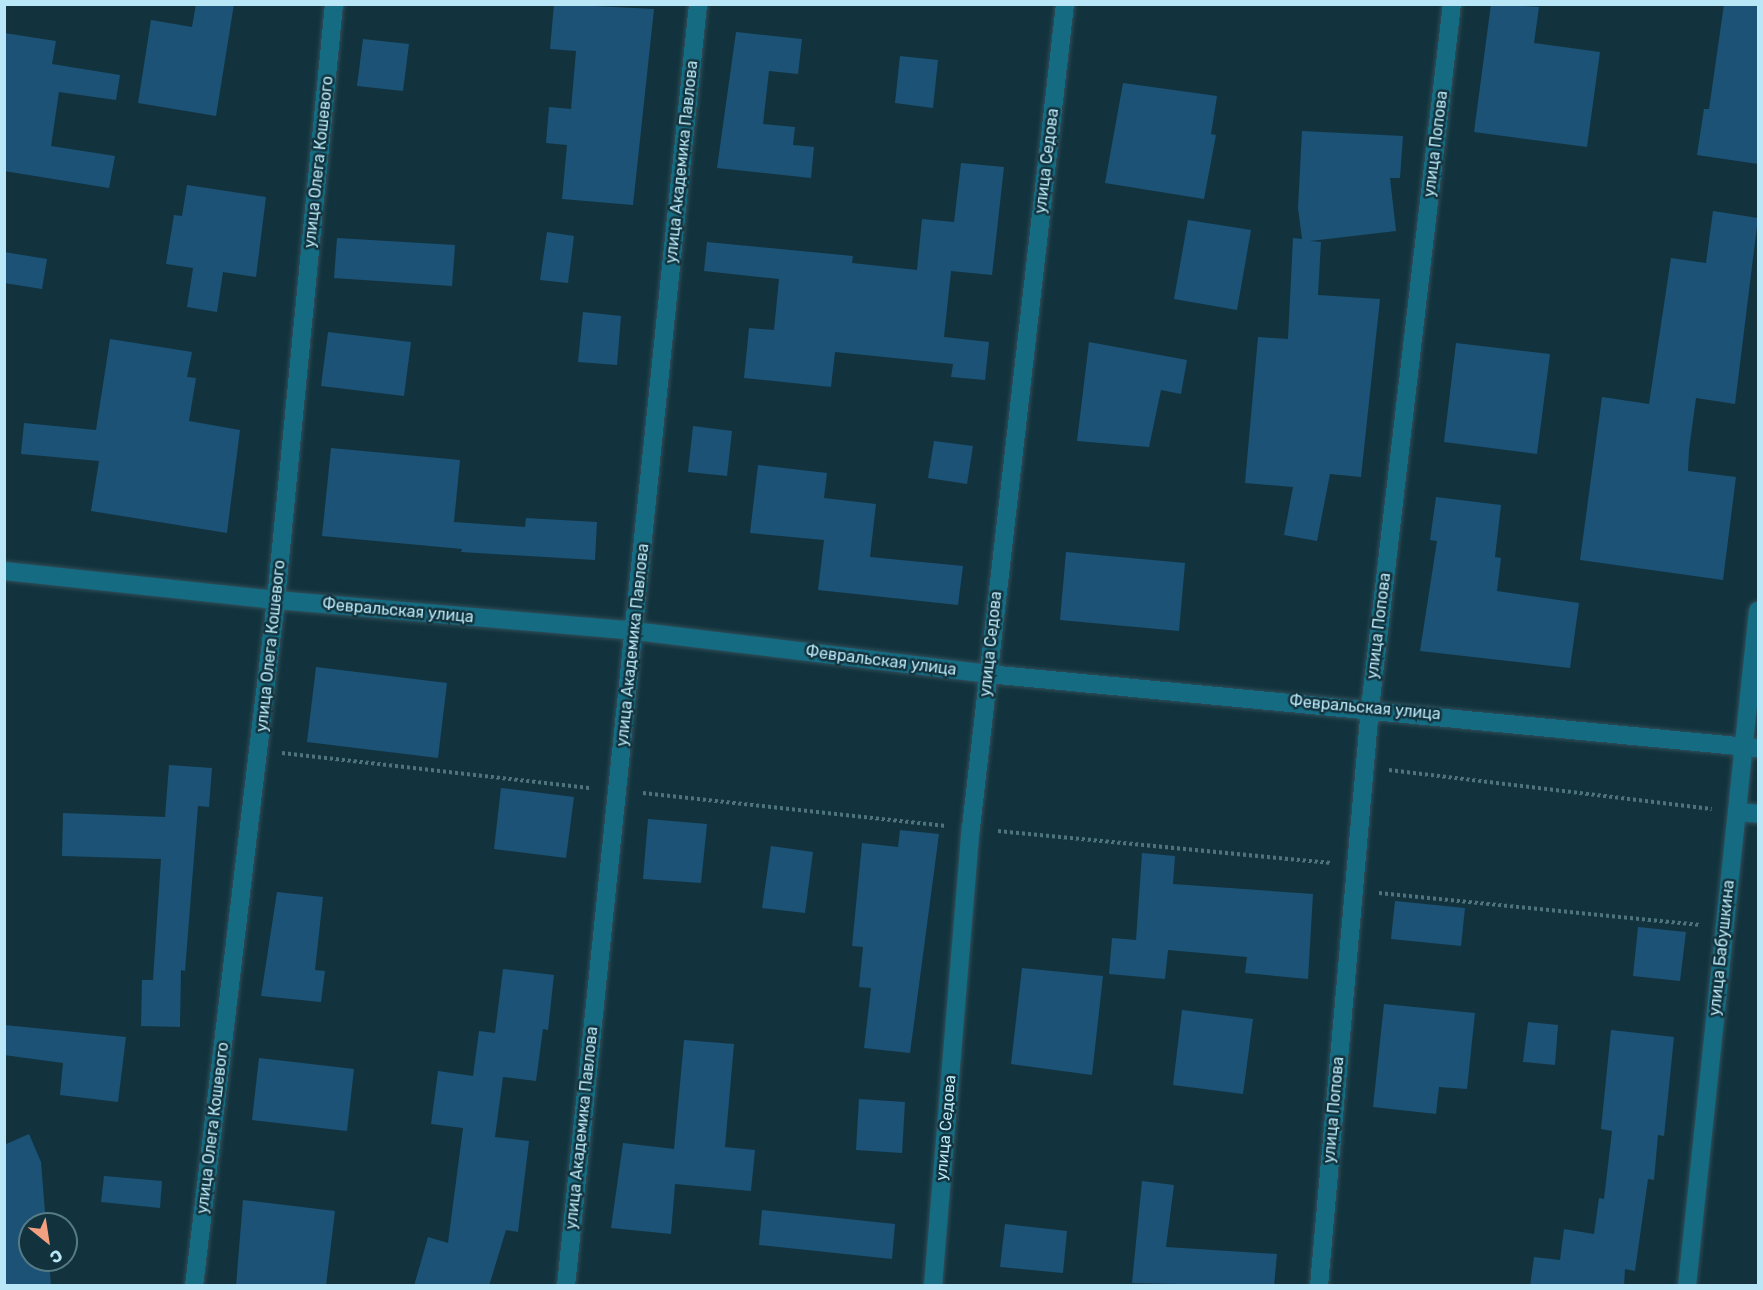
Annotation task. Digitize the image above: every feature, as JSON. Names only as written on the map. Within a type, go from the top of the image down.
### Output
[{"type":"street","name":"улица Олега Кошевого","points":[[194,1286],[276,600],[334,4]]},
{"type":"street","name":"улица Академика Павлова","points":[[566,1286],[698,4]]},
{"type":"street","name":"улица Седова","points":[[933,1286],[971,828],[1065,4]]},
{"type":"street","name":"улица Попова","points":[[1319,1286],[1370,708],[1452,4]]},
{"type":"street","name":"Февральская улица","points":[[4,571],[276,600],[634,631],[987,674],[1370,708],[1752,747]]},
{"type":"street","name":"улица Бабушкина","points":[[1687,1286],[1737,812],[1752,747],[1758,611]]},
{"type":"street","points":[[1737,812],[1758,814]]},
{"type":"path","points":[[259,751],[971,828],[1355,865]]},
{"type":"path","points":[[1364,767],[1737,812]]},
{"type":"path","points":[[1353,891],[1724,928]]},
{"type":"building","points":[[196,4],[234,4],[216,116],[138,103],[151,20],[192,27]]},
{"type":"building","points":[[554,4],[654,9],[633,205],[562,199],[567,145],[546,143],[549,107],[571,109],[576,51],[550,49]]},
{"type":"building","points":[[1491,4],[1539,7],[1534,43],[1600,52],[1587,147],[1474,132]]},
{"type":"building","points":[[1724,4],[1758,4],[1758,164],[1697,155],[1704,109],[1709,109]]},
{"type":"building","points":[[736,32],[802,39],[798,74],[769,71],[763,124],[795,127],[793,145],[814,147],[811,178],[717,168]]},
{"type":"building","points":[[4,33],[56,41],[52,64],[120,75],[116,100],[59,92],[51,146],[115,156],[109,188],[4,171]]},
{"type":"building","points":[[363,39],[409,44],[403,91],[357,86]]},
{"type":"building","points":[[900,56],[938,60],[933,108],[895,103]]},
{"type":"building","points":[[1123,83],[1217,96],[1211,134],[1216,135],[1204,199],[1105,183]]},
{"type":"building","points":[[1302,131],[1403,136],[1400,178],[1390,178],[1396,231],[1310,241],[1321,242],[1318,295],[1380,299],[1361,477],[1330,474],[1317,541],[1284,535],[1293,487],[1245,483],[1258,337],[1288,339],[1293,238],[1302,239],[1298,208]]},
{"type":"building","points":[[961,163],[1004,167],[992,275],[951,271],[944,337],[989,342],[985,380],[951,377],[953,364],[835,352],[831,387],[744,378],[749,328],[774,330],[779,279],[704,271],[707,242],[853,256],[852,263],[917,270],[922,219],[954,222]]},
{"type":"building","points":[[187,185],[266,197],[256,277],[223,272],[217,312],[187,307],[193,268],[166,264],[174,215],[182,216]]},
{"type":"building","points":[[1713,211],[1758,218],[1735,404],[1696,398],[1689,450],[1688,471],[1736,477],[1723,580],[1580,560],[1602,397],[1649,404],[1671,258],[1706,263]]},
{"type":"building","points":[[1188,220],[1251,230],[1237,310],[1174,299]]},
{"type":"building","points":[[547,232],[574,236],[568,283],[540,280]]},
{"type":"building","points":[[337,238],[455,245],[452,286],[334,278]]},
{"type":"building","points":[[4,252],[47,259],[42,289],[4,283]]},
{"type":"building","points":[[583,312],[621,316],[617,365],[578,362]]},
{"type":"building","points":[[328,332],[411,342],[404,396],[321,386]]},
{"type":"building","points":[[110,339],[192,352],[187,377],[196,378],[189,421],[240,430],[227,533],[91,511],[99,461],[21,454],[24,423],[96,430]]},
{"type":"building","points":[[1089,342],[1187,360],[1181,394],[1161,390],[1149,447],[1077,441]]},
{"type":"building","points":[[1456,343],[1550,354],[1537,454],[1444,442]]},
{"type":"building","points":[[693,426],[732,431],[727,476],[688,472]]},
{"type":"building","points":[[934,441],[973,446],[967,484],[928,478]]},
{"type":"building","points":[[331,448],[460,460],[454,522],[525,527],[526,518],[597,522],[595,560],[461,552],[462,549],[322,536]]},
{"type":"building","points":[[758,465],[827,473],[824,498],[876,504],[870,557],[963,566],[958,605],[818,590],[824,540],[750,533]]},
{"type":"building","points":[[1436,497],[1501,505],[1495,557],[1501,558],[1497,591],[1579,603],[1570,668],[1420,651],[1437,541],[1430,540]]},
{"type":"building","points":[[1066,552],[1185,563],[1179,631],[1060,620]]},
{"type":"building","points":[[316,667],[447,683],[438,758],[307,742]]},
{"type":"building","points":[[169,765],[212,768],[209,807],[198,806],[185,971],[181,970],[180,1027],[141,1026],[142,980],[153,980],[161,859],[62,856],[63,813],[165,817]]},
{"type":"building","points":[[501,788],[574,797],[566,858],[494,849]]},
{"type":"building","points":[[648,819],[707,824],[701,883],[643,879]]},
{"type":"building","points":[[900,830],[939,834],[910,1053],[864,1048],[871,988],[859,987],[863,947],[852,946],[862,843],[898,847]]},
{"type":"building","points":[[771,846],[813,852],[805,913],[762,908]]},
{"type":"building","points":[[1142,853],[1175,856],[1173,884],[1313,894],[1308,979],[1245,973],[1247,957],[1168,950],[1165,979],[1109,974],[1112,938],[1136,940]]},
{"type":"building","points":[[277,892],[323,897],[315,970],[325,971],[321,1002],[261,996]]},
{"type":"building","points":[[1395,901],[1465,908],[1461,946],[1391,939]]},
{"type":"building","points":[[1638,927],[1686,932],[1680,981],[1633,976]]},
{"type":"building","points":[[1022,968],[1103,976],[1092,1075],[1011,1064]]},
{"type":"building","points":[[503,969],[554,975],[548,1030],[543,1029],[536,1081],[503,1077],[495,1137],[529,1141],[518,1232],[506,1230],[489,1286],[414,1286],[428,1237],[448,1243],[463,1128],[431,1124],[438,1071],[473,1076],[479,1031],[495,1033]]},
{"type":"building","points":[[1384,1004],[1475,1013],[1467,1089],[1439,1087],[1436,1114],[1373,1107]]},
{"type":"building","points":[[1182,1010],[1253,1019],[1243,1094],[1173,1085]]},
{"type":"building","points":[[1528,1022],[1558,1025],[1555,1065],[1523,1062]]},
{"type":"building","points":[[4,1025],[126,1037],[118,1102],[60,1095],[63,1063],[4,1055]]},
{"type":"building","points":[[1611,1030],[1674,1037],[1664,1136],[1658,1135],[1654,1180],[1648,1179],[1635,1271],[1625,1269],[1624,1286],[1530,1286],[1534,1257],[1560,1260],[1564,1229],[1594,1234],[1599,1198],[1604,1199],[1612,1131],[1601,1129]]},
{"type":"building","points":[[684,1040],[734,1044],[725,1147],[755,1150],[751,1191],[675,1184],[671,1234],[611,1228],[623,1143],[674,1149]]},
{"type":"building","points":[[259,1058],[354,1069],[347,1131],[252,1120]]},
{"type":"building","points":[[859,1099],[905,1102],[902,1153],[856,1150]]},
{"type":"building","points":[[29,1134],[41,1162],[45,1212],[18,1212],[18,1272],[50,1272],[51,1286],[4,1286],[4,1145]]},
{"type":"building","points":[[104,1176],[162,1181],[160,1208],[101,1202]]},
{"type":"building","points":[[1142,1181],[1174,1185],[1166,1247],[1277,1254],[1274,1286],[1132,1283]]},
{"type":"building","points":[[243,1200],[335,1211],[326,1286],[236,1286]]},
{"type":"building","points":[[762,1210],[895,1224],[892,1259],[759,1245]]},
{"type":"building","points":[[1005,1224],[1067,1231],[1063,1273],[1000,1267]]}]
